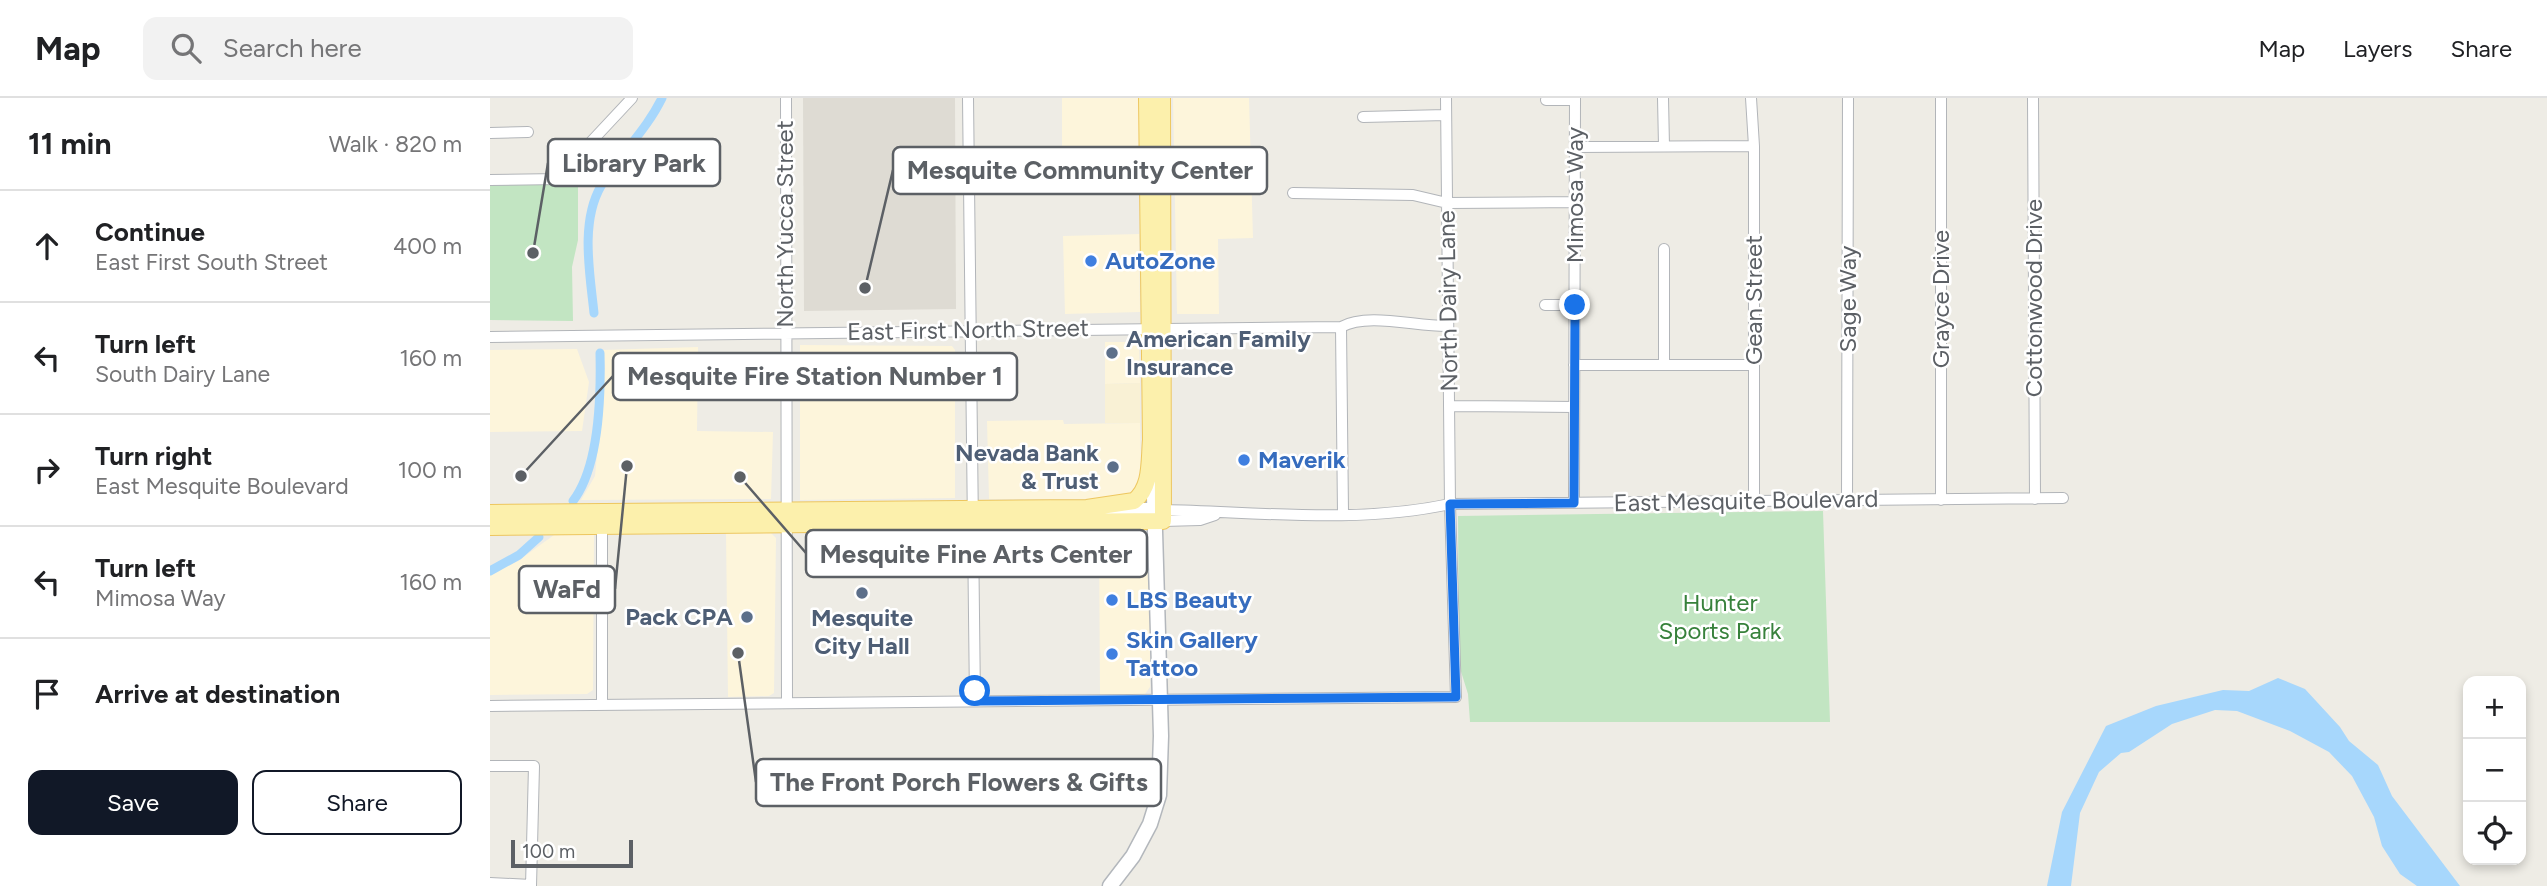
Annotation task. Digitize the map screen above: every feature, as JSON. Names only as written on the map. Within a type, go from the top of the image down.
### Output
[{"type":"main road","points":[[1110,886],[1133,856],[1150,824],[1159,795],[1158,565],[1153,556],[1159,516],[1157,328],[1147,98]]},
{"type":"main road","points":[[1087,508],[1123,505],[1141,497],[1148,480],[1162,203],[1162,98]]},
{"type":"main road","points":[[1148,138],[1152,148],[1153,197],[1162,203]]},
{"type":"main road","points":[[1151,440],[1159,516]]},
{"type":"main road","name":"East Mesquite Boulevard","points":[[973,516],[1087,508],[1159,516]]},
{"type":"main road","points":[[490,513],[602,519]]},
{"type":"main road","name":"East Mesquite Boulevard","points":[[602,519],[1159,516]]},
{"type":"main road","points":[[490,527],[602,519]]},
{"type":"street","points":[[490,180],[559,179],[568,176],[589,144],[632,98]]},
{"type":"street","name":"North Yucca Street","points":[[786,98],[787,703]]},
{"type":"street","points":[[968,98],[975,701]]},
{"type":"street","name":"North Dairy Lane","points":[[1160,700],[1456,697],[1450,504],[1446,98]]},
{"type":"street","points":[[1663,98],[1664,146]]},
{"type":"street","name":"Gean Street","points":[[1751,98],[1754,146],[1754,501]]},
{"type":"street","name":"Sage Way","points":[[1847,500],[1848,98]]},
{"type":"street","name":"Grayce Drive","points":[[1941,98],[1941,500]]},
{"type":"street","name":"Cottonwood Drive","points":[[2033,98],[2035,499]]},
{"type":"street","points":[[1546,100],[1575,99]]},
{"type":"street","name":"Mimosa Way","points":[[1574,503],[1575,99]]},
{"type":"street","points":[[1363,117],[1446,115]]},
{"type":"street","points":[[490,133],[528,132]]},
{"type":"street","points":[[1575,147],[1754,146]]},
{"type":"street","points":[[1293,193],[1413,195],[1447,202],[1575,202]]},
{"type":"street","points":[[1664,249],[1664,365]]},
{"type":"street","points":[[1545,305],[1575,305]]},
{"type":"street","name":"East First North Street","points":[[490,337],[785,331],[1341,327],[1349,322],[1375,321],[1448,326]]},
{"type":"street","points":[[1341,327],[1343,513]]},
{"type":"street","points":[[1574,365],[1754,365]]},
{"type":"street","points":[[1449,406],[1574,407]]},
{"type":"street","name":"East Mesquite Boulevard","points":[[1159,516],[1199,520],[1219,514],[1399,512],[1450,504],[2063,498]]},
{"type":"street","points":[[602,519],[602,705]]},
{"type":"street","points":[[490,706],[1160,700]]},
{"type":"street","points":[[490,766],[534,766],[531,885],[490,883]]},
{"type":"shaded area","points":[[803,98],[955,98],[956,309],[804,311]]},
{"type":"shaded area","points":[[1062,98],[1139,98],[1139,157],[1062,157]]},
{"type":"shaded area","points":[[1173,98],[1249,98],[1253,238],[1218,239],[1219,314],[1177,314]]},
{"type":"shaded area","points":[[1139,234],[1140,312],[1065,314],[1063,236]]},
{"type":"shaded area","points":[[1105,342],[1139,342],[1140,383],[1105,384]]},
{"type":"shaded area","points":[[800,345],[952,346],[955,350],[955,498],[800,500]]},
{"type":"shaded area","points":[[698,347],[697,431],[773,432],[771,499],[581,500],[595,476],[605,367],[603,350]]},
{"type":"shaded area","points":[[577,349],[589,382],[582,431],[490,432],[490,350]]},
{"type":"shaded area","points":[[1063,420],[1064,424],[1140,423],[1141,474],[1134,492],[1110,499],[989,499],[987,421]]},
{"type":"shaded area","points":[[1143,530],[1150,538],[1150,687],[1145,694],[1100,695],[1099,531]]},
{"type":"shaded area","points":[[769,531],[776,538],[774,693],[769,696],[728,697],[726,533]]},
{"type":"shaded area","points":[[554,535],[594,535],[593,690],[587,694],[490,695],[490,574],[518,561]]},
{"type":"green space","points":[[571,181],[578,187],[578,240],[572,267],[573,321],[490,320],[490,185]]},
{"type":"green space","name":"Hunter Sports Park","points":[[1823,511],[1830,722],[1470,722],[1468,694],[1459,665],[1458,516]]},
{"type":"sand","points":[[1140,383],[1140,423],[1105,423],[1105,384]]},
{"type":"water","points":[[2278,678],[2305,689],[2340,727],[2349,741],[2378,765],[2392,796],[2460,886],[2417,886],[2400,874],[2382,846],[2374,817],[2352,776],[2329,752],[2290,731],[2237,711],[2215,710],[2172,724],[2129,752],[2121,753],[2099,772],[2080,813],[2071,886],[2047,886],[2062,812],[2106,726],[2156,706],[2223,690],[2249,691]]},
{"type":"waterway","points":[[594,313],[588,248],[590,216],[595,200],[608,175],[662,98]]},
{"type":"waterway","points":[[573,501],[588,470],[597,430],[600,353]]},
{"type":"waterway","points":[[490,571],[519,555],[539,537]]},
{"type":"place","name":"Library Park","points":[[533,253]]},
{"type":"place","name":"AutoZone","points":[[1091,261]]},
{"type":"place","name":"Mesquite Community Center","points":[[865,288]]},
{"type":"place","name":"American Family Insurance","points":[[1112,353]]},
{"type":"place","name":"Maverik","points":[[1244,460]]},
{"type":"place","name":"WaFd","points":[[627,466]]},
{"type":"place","name":"Nevada Bank & Trust","points":[[1113,467]]},
{"type":"place","name":"Mesquite Fire Station Number 1","points":[[521,476]]},
{"type":"place","name":"Mesquite Fine Arts Center","points":[[740,477]]},
{"type":"place","name":"Mesquite City Hall","points":[[862,593]]},
{"type":"place","name":"LBS Beauty","points":[[1112,600]]},
{"type":"place","name":"Pack CPA","points":[[747,617]]},
{"type":"place","name":"The Front Porch Flowers & Gifts","points":[[738,653]]},
{"type":"place","name":"Skin Gallery Tattoo","points":[[1112,654]]},
{"type":"route","points":[[975,691],[975,701],[1456,697],[1450,504],[1574,503],[1575,305]]}]
